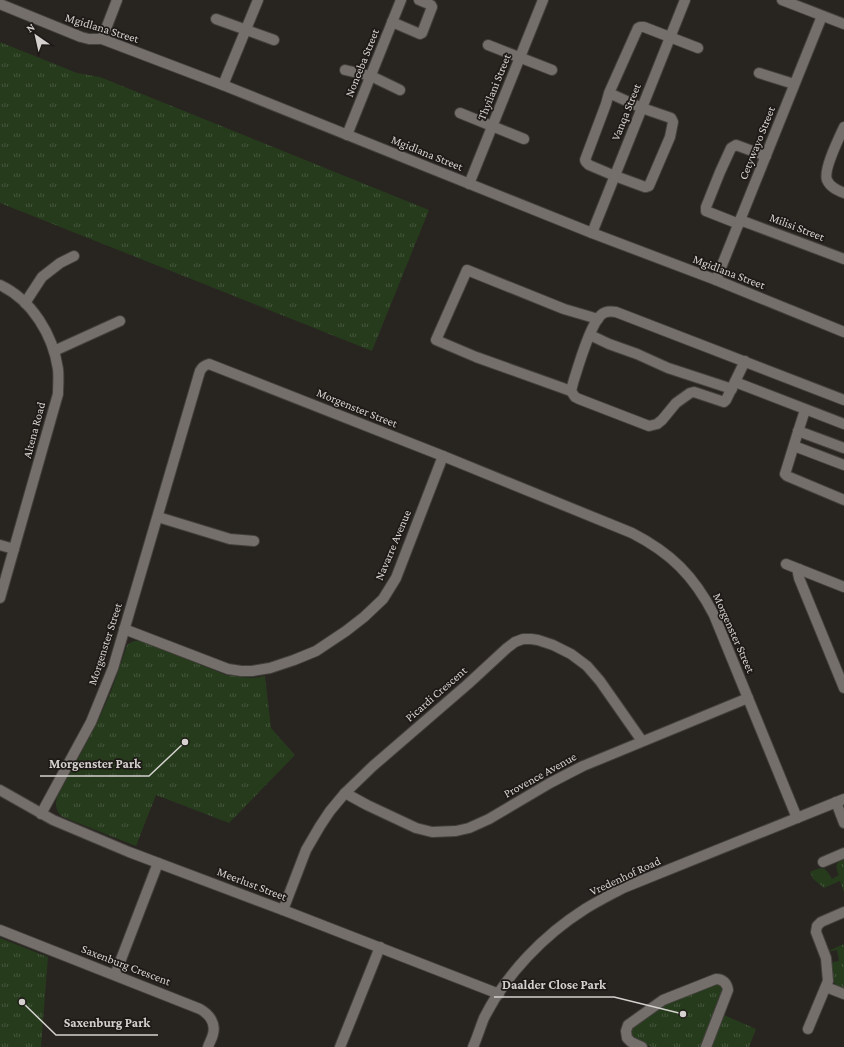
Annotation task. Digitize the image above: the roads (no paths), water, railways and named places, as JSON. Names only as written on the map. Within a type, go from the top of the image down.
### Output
[{"type":"street","points":[[102,39],[117,0]]},
{"type":"street","points":[[223,85],[258,0]]},
{"type":"street","name":"Nonceba Street","points":[[347,135],[401,0]]},
{"type":"street","points":[[392,22],[420,34],[422,33],[432,7],[419,0]]},
{"type":"street","name":"Thyilani Street","points":[[469,184],[543,0]]},
{"type":"street","name":"Vanqa Street","points":[[592,233],[685,0]]},
{"type":"street","points":[[782,0],[796,3],[822,16],[844,24]]},
{"type":"street","name":"Mgidlana Street","points":[[0,4],[81,38],[89,40],[102,39],[223,85],[844,332]]},
{"type":"street","name":"Cetywayo Street","points":[[716,280],[822,16]]},
{"type":"street","points":[[216,18],[274,40]]},
{"type":"street","points":[[609,93],[642,108],[671,118],[674,122],[670,137],[649,186],[645,187],[615,176],[588,165],[585,160],[609,93],[638,28],[644,27],[698,48]]},
{"type":"street","points":[[488,45],[552,70]]},
{"type":"street","points":[[345,70],[371,76],[400,90]]},
{"type":"street","points":[[759,73],[794,84]]},
{"type":"street","points":[[460,113],[524,139]]},
{"type":"street","points":[[844,127],[827,168],[826,176],[829,183],[836,190],[844,193]]},
{"type":"street","name":"Milisi Street","points":[[766,156],[736,145],[731,148],[706,207],[706,211],[844,260]]},
{"type":"street","points":[[25,303],[42,277],[60,263],[74,256]]},
{"type":"street","points":[[598,319],[564,308],[467,270],[436,340],[476,357],[571,392],[579,399],[649,426],[657,424],[662,420],[676,404],[690,393],[694,392],[724,402],[745,361]]},
{"type":"street","name":"Altena Road","points":[[0,285],[16,295],[34,313],[45,330],[54,351],[58,370],[58,394],[0,598]]},
{"type":"street","points":[[571,392],[592,328],[601,315],[605,312],[612,311],[844,400]]},
{"type":"street","points":[[54,351],[120,321]]},
{"type":"street","points":[[590,335],[668,368],[733,385],[844,424]]},
{"type":"street","name":"Morgenster Street","points":[[41,814],[91,722],[113,668],[200,371],[201,368],[209,364],[443,456],[632,533],[668,555],[690,577],[707,602],[720,629],[797,818]]},
{"type":"street","points":[[806,410],[785,472],[786,475],[844,500]]},
{"type":"street","points":[[798,431],[844,448]]},
{"type":"street","points":[[794,446],[844,465]]},
{"type":"street","name":"Navarre Avenue","points":[[124,629],[228,669],[241,671],[270,668],[316,651],[346,631],[383,599],[396,578],[443,456]]},
{"type":"street","points":[[158,517],[230,538],[254,541]]},
{"type":"street","points":[[0,545],[14,549]]},
{"type":"street","points":[[786,564],[844,587]]},
{"type":"street","points":[[799,569],[799,578],[844,688]]},
{"type":"street","name":"Picardi Crescent","points":[[283,910],[306,850],[330,811],[345,793],[373,766],[515,642],[523,639],[538,640],[553,645],[571,654],[587,666],[600,681],[642,742]]},
{"type":"street","name":"Provence Avenue","points":[[345,793],[367,806],[416,828],[432,832],[456,831],[469,828],[489,819],[550,783],[583,766],[748,698]]},
{"type":"street","name":"Meerlust Street","points":[[0,790],[41,814],[60,823],[158,863],[499,994]]},
{"type":"street","points":[[840,801],[844,823]]},
{"type":"street","name":"Vredenhof Road","points":[[473,1047],[484,1019],[499,994],[521,964],[567,922],[597,902],[623,888],[840,801]]},
{"type":"street","points":[[823,862],[844,853]]},
{"type":"street","points":[[115,975],[158,863]]},
{"type":"street","points":[[808,1029],[828,980],[826,958],[816,929],[820,922],[844,912]]},
{"type":"street","name":"Saxenburg Crescent","points":[[0,930],[204,1011],[211,1019],[213,1029],[213,1034],[208,1047]]},
{"type":"street","points":[[340,1047],[380,948]]},
{"type":"street","points":[[642,1047],[631,1042],[627,1038],[626,1031],[628,1025],[662,1000],[716,979],[720,979],[726,983],[728,990],[706,1047]]},
{"type":"street","points":[[826,986],[844,994]]},
{"type":"place","name":"Morgenster Park","points":[[185,742]]},
{"type":"place","name":"Saxenburg Park","points":[[22,1002]]},
{"type":"place","name":"Daalder Close Park","points":[[683,1014]]}]
